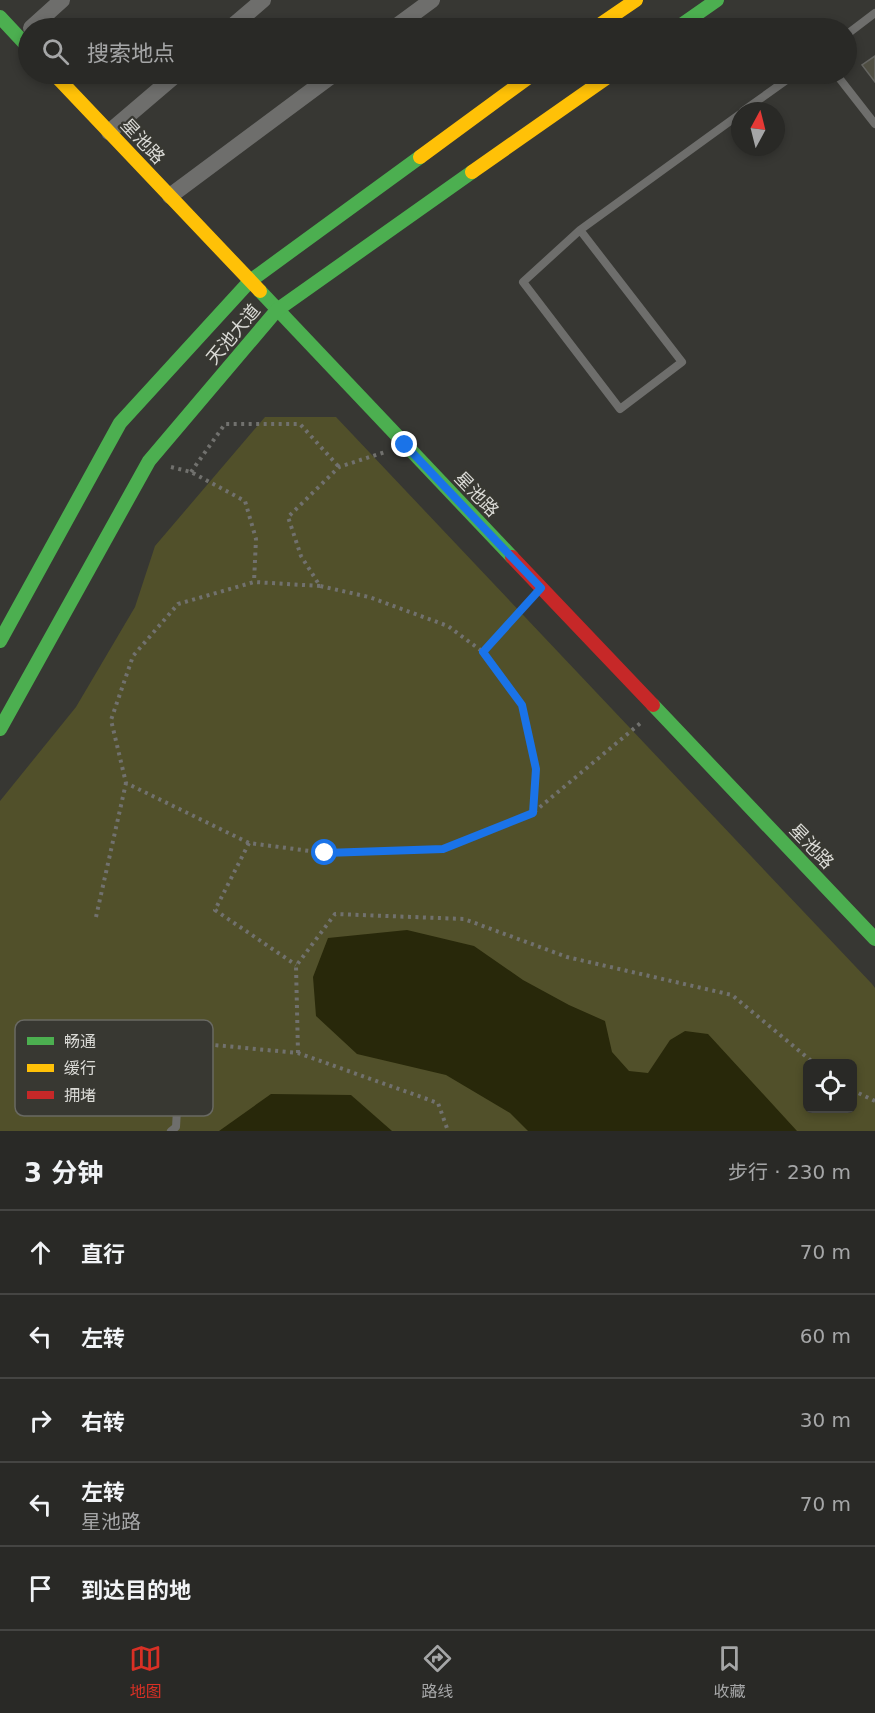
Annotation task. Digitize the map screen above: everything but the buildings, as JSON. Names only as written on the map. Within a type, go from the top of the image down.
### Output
[{"type":"main road","points":[[610,18],[636,0]]},
{"type":"main road","points":[[691,18],[717,0]]},
{"type":"main road","points":[[0,17],[18,30]]},
{"type":"main road","name":"星池路","points":[[63,84],[875,939]]},
{"type":"main road","name":"天池大道","points":[[0,640],[120,423],[250,281],[519,84]]},
{"type":"main road","name":"天池大道","points":[[0,729],[149,461],[277,310],[598,84]]},
{"type":"street","points":[[44,18],[62,0]]},
{"type":"street","points":[[242,18],[263,0]]},
{"type":"street","points":[[408,18],[432,0]]},
{"type":"street","points":[[109,132],[165,84]]},
{"type":"street","points":[[170,196],[321,84]]},
{"type":"lane","points":[[857,27],[875,13]]},
{"type":"lane","points":[[756,102],[781,84]]},
{"type":"lane","points":[[844,84],[875,124]]},
{"type":"lane","points":[[580,230],[682,362],[620,409],[523,282],[580,230],[731,120]]},
{"type":"lane","points":[[171,1131],[176,1128],[177,1116]]},
{"type":"path","points":[[191,472],[225,424],[300,423],[339,467]]},
{"type":"path","points":[[320,586],[301,556],[288,517],[339,467],[405,445]]},
{"type":"path","points":[[149,461],[191,472],[244,501],[256,539],[254,582]]},
{"type":"path","points":[[96,917],[126,783],[111,720],[132,656],[178,604],[254,582],[320,586],[369,597],[448,626],[483,652],[522,705],[536,769],[533,813]]},
{"type":"path","points":[[483,652],[541,588]]},
{"type":"path","points":[[126,783],[249,843],[325,853],[443,849],[533,813],[657,710]]},
{"type":"path","points":[[249,843],[215,910],[296,966]]},
{"type":"path","points":[[298,1053],[296,966],[335,914],[464,919],[567,957],[732,995],[809,1059]]},
{"type":"path","points":[[213,1044],[298,1053],[438,1103],[448,1131]]},
{"type":"path","points":[[857,1092],[875,1101]]},
{"type":"shaded area","points":[[265,417],[336,417],[872,984],[875,988],[875,1131],[0,1131],[0,801],[76,707],[135,607],[155,546]]},
{"type":"shaded area","points":[[407,930],[474,946],[523,980],[605,1021],[612,1052],[629,1071],[648,1073],[670,1040],[685,1031],[708,1034],[797,1131],[528,1131],[510,1113],[446,1075],[357,1054],[316,1016],[313,977],[328,938]]},
{"type":"shaded area","points":[[271,1094],[351,1095],[392,1131],[219,1131]]},
{"type":"traffic: fast","points":[[691,18],[717,0]]},
{"type":"traffic: fast","points":[[0,17],[18,36]]},
{"type":"traffic: fast","points":[[0,641],[120,423],[250,281],[420,157]]},
{"type":"traffic: fast","points":[[0,729],[149,461],[277,310],[472,172]]},
{"type":"traffic: fast","points":[[260,291],[512,557]]},
{"type":"traffic: fast","points":[[653,705],[875,939]]},
{"type":"traffic: slow","points":[[610,18],[636,0]]},
{"type":"traffic: slow","points":[[63,84],[260,291]]},
{"type":"traffic: slow","points":[[420,157],[519,84]]},
{"type":"traffic: slow","points":[[472,172],[598,84]]},
{"type":"traffic: jam","points":[[512,557],[653,705]]},
{"type":"route","points":[[325,853],[443,849],[533,813],[536,769],[522,705],[483,652],[541,588],[405,445]]}]
